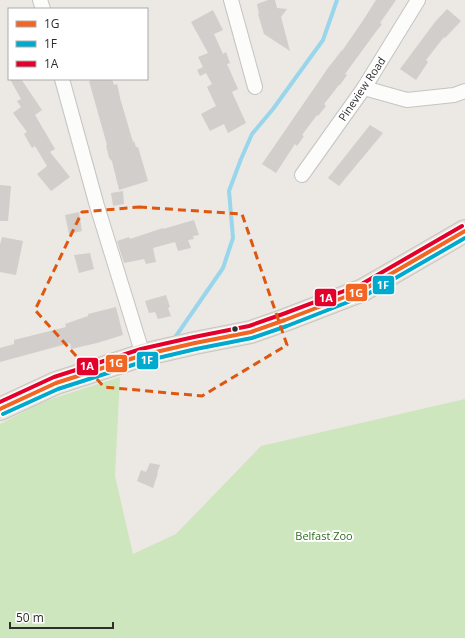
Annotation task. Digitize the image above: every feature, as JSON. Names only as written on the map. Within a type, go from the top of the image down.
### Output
[{"type":"main road","points":[[0,409],[56,383],[143,355],[251,332],[285,320],[363,290],[465,231]]},
{"type":"street","points":[[231,0],[256,87]]},
{"type":"street","name":"Pineview Road","points":[[302,175],[364,88],[418,0]]},
{"type":"street","points":[[62,80],[97,206],[143,355]]},
{"type":"street","points":[[364,88],[407,100],[454,95],[465,91]]},
{"type":"highlighted area","points":[[139,207],[242,214],[287,345],[202,396],[104,387],[35,310],[82,212]]},
{"type":"green space","name":"Belfast Zoo","points":[[120,377],[115,476],[133,554],[176,534],[261,446],[465,399],[465,638],[0,638],[0,424],[54,398]]},
{"type":"building","points":[[268,0],[275,0],[277,8],[287,9],[281,17],[290,51],[264,34],[258,14],[257,4]]},
{"type":"building","points":[[376,0],[396,0],[380,23],[382,24],[345,74],[347,75],[324,104],[326,106],[302,135],[304,136],[297,146],[295,144],[276,173],[262,164]]},
{"type":"building","points":[[447,9],[461,21],[445,38],[444,37],[426,60],[428,62],[416,80],[400,69],[435,22]]},
{"type":"building","points":[[213,10],[223,30],[214,34],[223,54],[226,52],[230,63],[227,64],[238,89],[232,92],[246,123],[228,133],[224,124],[210,131],[201,114],[216,106],[207,87],[212,84],[206,73],[200,76],[197,70],[203,67],[198,57],[208,53],[191,22]]},
{"type":"building","points":[[11,80],[22,80],[42,110],[35,115],[55,149],[50,152],[70,177],[51,191],[37,174],[47,166],[35,146],[32,148],[24,134],[27,132],[13,113],[21,107],[17,101],[21,99]]},
{"type":"building","points":[[112,80],[114,85],[117,84],[133,142],[134,141],[136,147],[138,147],[148,181],[119,190],[89,81]]},
{"type":"building","points":[[370,125],[383,133],[339,186],[328,178]]},
{"type":"building","points":[[0,185],[11,186],[8,221],[0,221]]},
{"type":"building","points":[[123,191],[124,204],[113,206],[111,193]]},
{"type":"building","points":[[79,212],[82,231],[69,234],[65,215]]},
{"type":"building","points":[[194,220],[199,235],[193,236],[194,239],[188,240],[191,248],[178,251],[175,242],[153,248],[156,262],[146,264],[144,259],[124,263],[117,241],[129,237],[130,239]]},
{"type":"building","points":[[2,237],[23,241],[16,275],[0,272],[0,245]]},
{"type":"building","points":[[90,253],[94,269],[79,273],[74,255]]},
{"type":"building","points":[[166,295],[171,316],[158,319],[155,312],[149,313],[145,301]]},
{"type":"building","points":[[116,307],[123,335],[71,349],[70,343],[0,362],[0,348],[14,344],[14,340],[66,327],[65,324],[88,316],[88,314]]},
{"type":"building","points":[[150,463],[160,465],[153,488],[137,481],[141,470],[146,472]]},
{"type":"waterway","points":[[176,336],[223,268],[233,238],[229,191],[252,134],[273,109],[323,40],[337,0]]},
{"type":"transit line","name":"1A","points":[[0,402],[54,377],[141,349],[249,326],[360,285],[462,226]]},
{"type":"transit line","name":"1G","points":[[0,409],[56,383],[143,355],[251,332],[285,320],[363,290],[465,231]]},
{"type":"transit line","name":"1F","points":[[3,414],[58,389],[145,361],[252,338],[287,326],[366,295],[465,238]]}]
